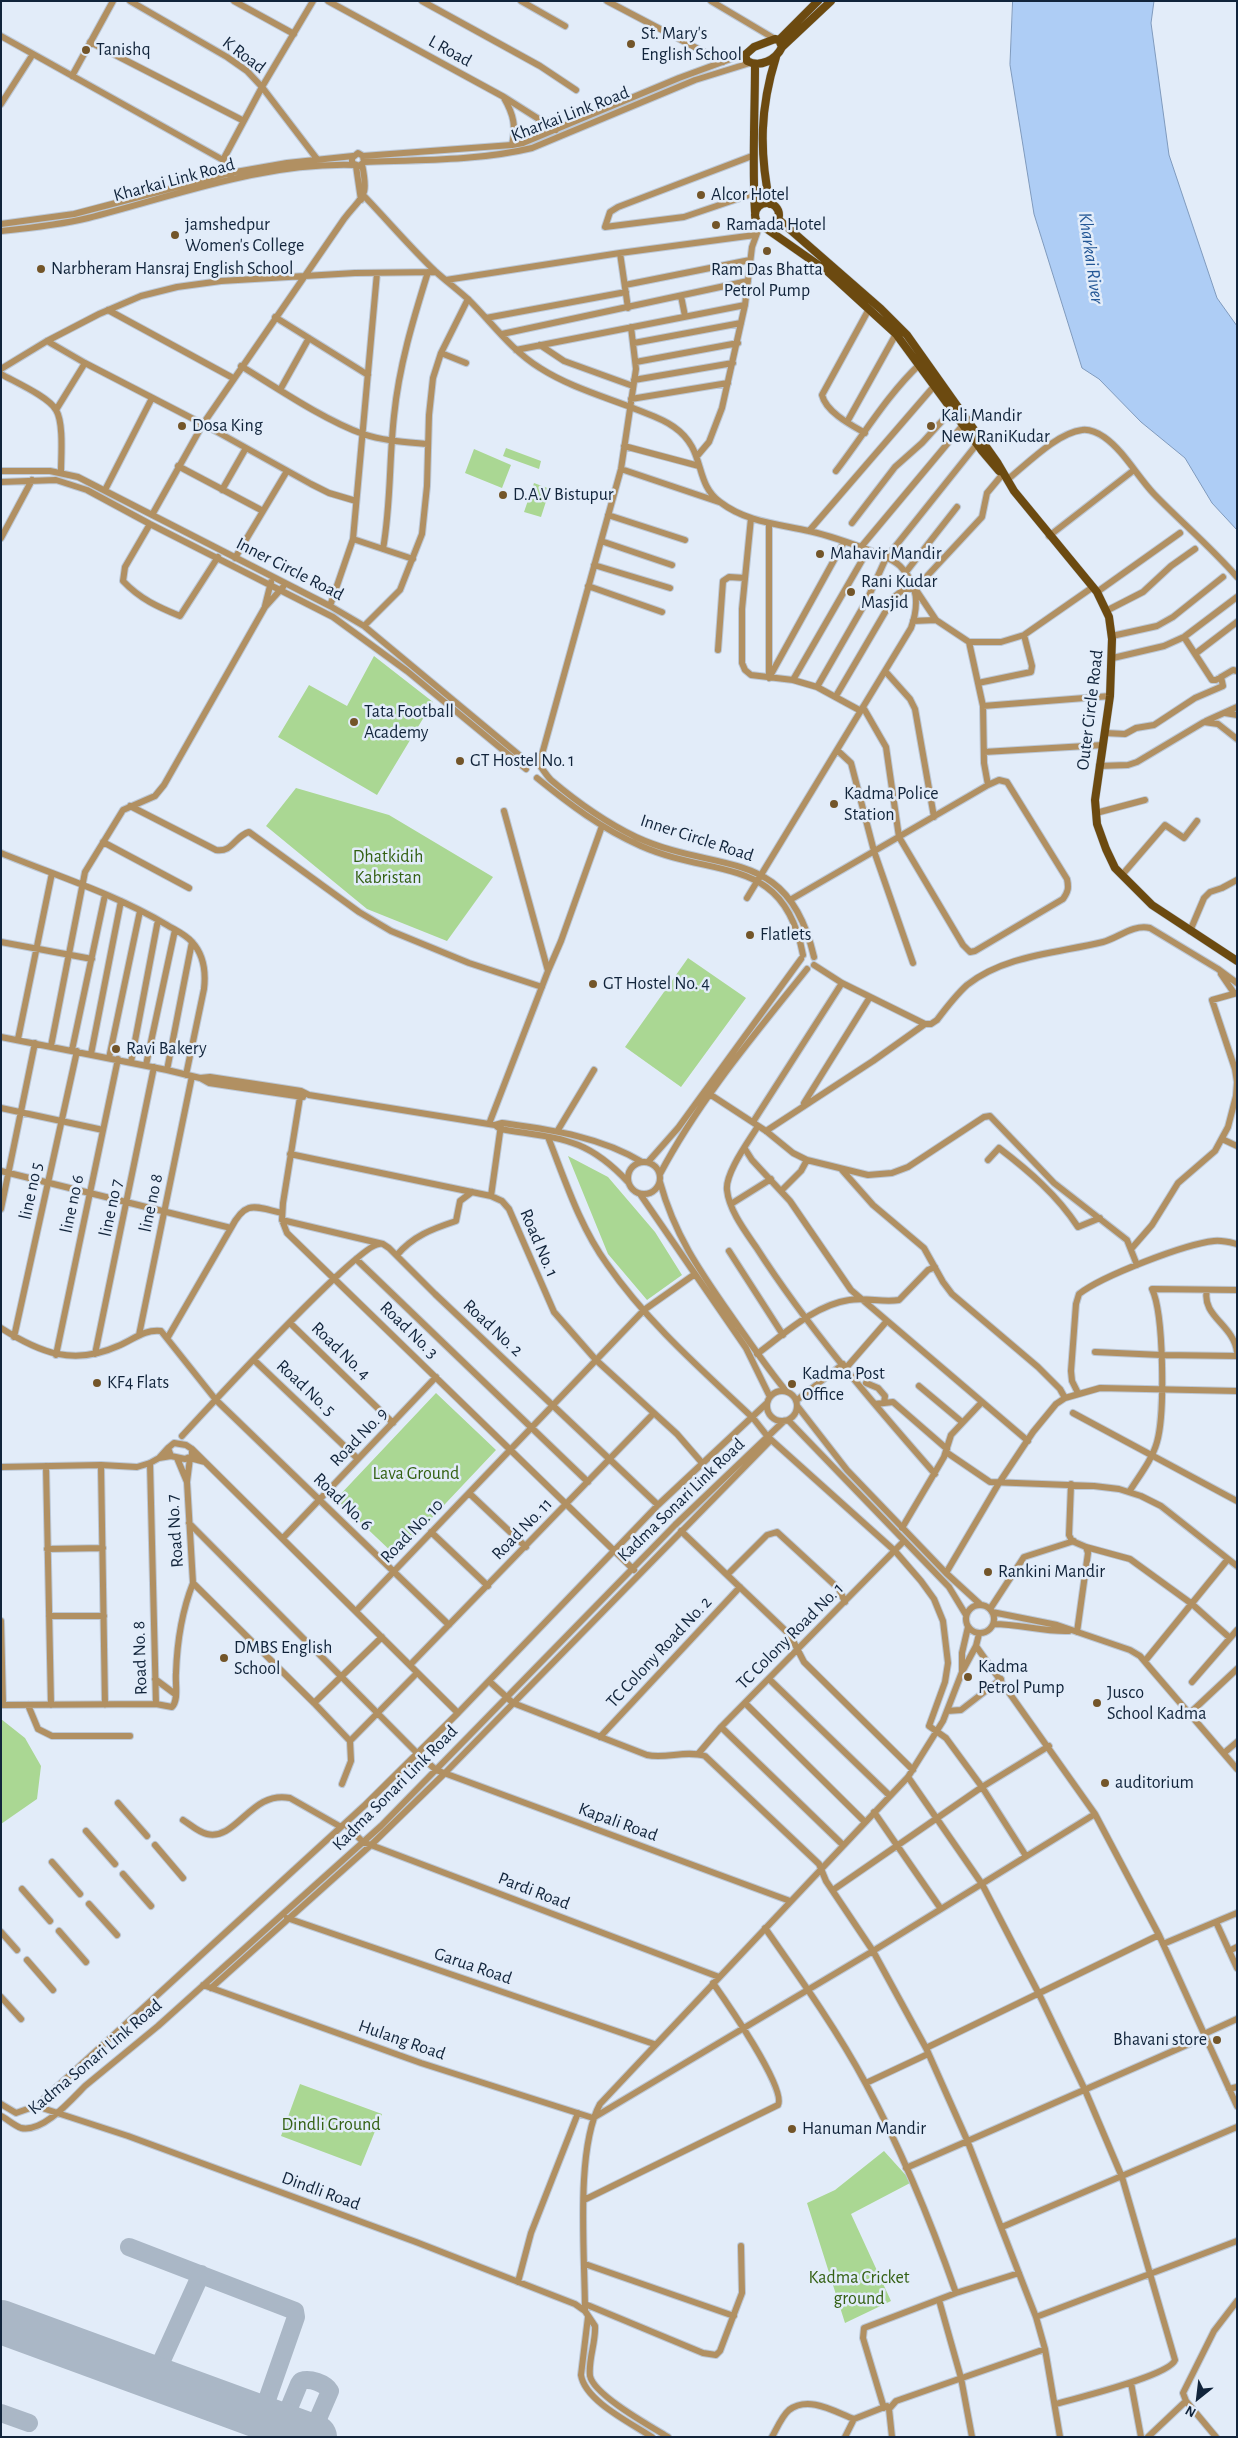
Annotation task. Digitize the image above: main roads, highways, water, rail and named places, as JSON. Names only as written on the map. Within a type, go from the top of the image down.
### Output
[{"type":"main road","points":[[770,204],[762,148],[769,80],[779,42],[818,1]]},
{"type":"main road","points":[[776,57],[762,63],[752,63],[745,59],[747,53],[760,44],[779,42],[831,1]]},
{"type":"main road","points":[[752,63],[755,112],[752,194],[755,217],[762,226],[812,259],[896,334],[920,364],[976,444],[1005,477]]},
{"type":"main road","points":[[755,212],[764,203],[770,204],[778,210],[778,219],[773,226],[762,226]]},
{"type":"main road","name":"Outer Circle Road","points":[[778,219],[896,323],[930,367],[997,462],[1005,477],[1049,536],[1095,590],[1106,611],[1112,636],[1113,658],[1110,696],[1095,800],[1096,813],[1106,849],[1115,868],[1152,905],[1237,962]]},
{"type":"water","name":"Kharkai River","points":[[1013,1],[1154,1],[1151,23],[1169,155],[1217,298],[1237,326],[1237,530],[1212,503],[1185,458],[1141,422],[1099,379],[1082,368],[1034,214],[1010,65]]},
{"type":"place","name":"St. Mary's English School","points":[[631,44]]},
{"type":"place","name":"Tanishq","points":[[86,50]]},
{"type":"place","name":"Alcor Hotel","points":[[701,195]]},
{"type":"place","name":"Ramada Hotel","points":[[716,225]]},
{"type":"place","name":"jamshedpur Women's College","points":[[175,235]]},
{"type":"place","name":"Ram Das Bhatta Petrol Pump","points":[[767,251]]},
{"type":"place","name":"Narbheram Hansraj English School","points":[[41,269]]},
{"type":"place","name":"Dosa King","points":[[182,426]]},
{"type":"place","name":"Kali Mandir New RaniKudar","points":[[931,426]]},
{"type":"place","name":"D.A.V Bistupur","points":[[503,495]]},
{"type":"place","name":"Mahavir Mandir","points":[[820,554]]},
{"type":"place","name":"Rani Kudar Masjid","points":[[851,592]]},
{"type":"place","name":"Tata Football Academy","points":[[354,722]]},
{"type":"place","name":"GT Hostel No. 1","points":[[460,761]]},
{"type":"place","name":"Kadma Police Station","points":[[834,804]]},
{"type":"place","name":"Flatlets","points":[[750,935]]},
{"type":"place","name":"GT Hostel No. 4","points":[[593,984]]},
{"type":"place","name":"Ravi Bakery","points":[[116,1049]]},
{"type":"place","name":"KF4 Flats","points":[[97,1383]]},
{"type":"place","name":"Kadma Post Office","points":[[792,1384]]},
{"type":"place","name":"Rankini Mandir","points":[[988,1572]]},
{"type":"place","name":"DMBS English School","points":[[224,1658]]},
{"type":"place","name":"Kadma Petrol Pump","points":[[968,1677]]},
{"type":"place","name":"Jusco School Kadma","points":[[1097,1703]]},
{"type":"place","name":"auditorium","points":[[1105,1783]]},
{"type":"place","name":"Bhavani store","points":[[1217,2040]]},
{"type":"place","name":"Hanuman Mandir","points":[[792,2129]]},
{"type":"park label","name":"Dhatkidih Kabristan","points":[[388,868]]},
{"type":"park label","name":"Lava Ground","points":[[416,1474]]},
{"type":"park label","name":"Dindli Ground","points":[[331,2125]]},
{"type":"park label","name":"Kadma Cricket ground","points":[[859,2288]]}]
